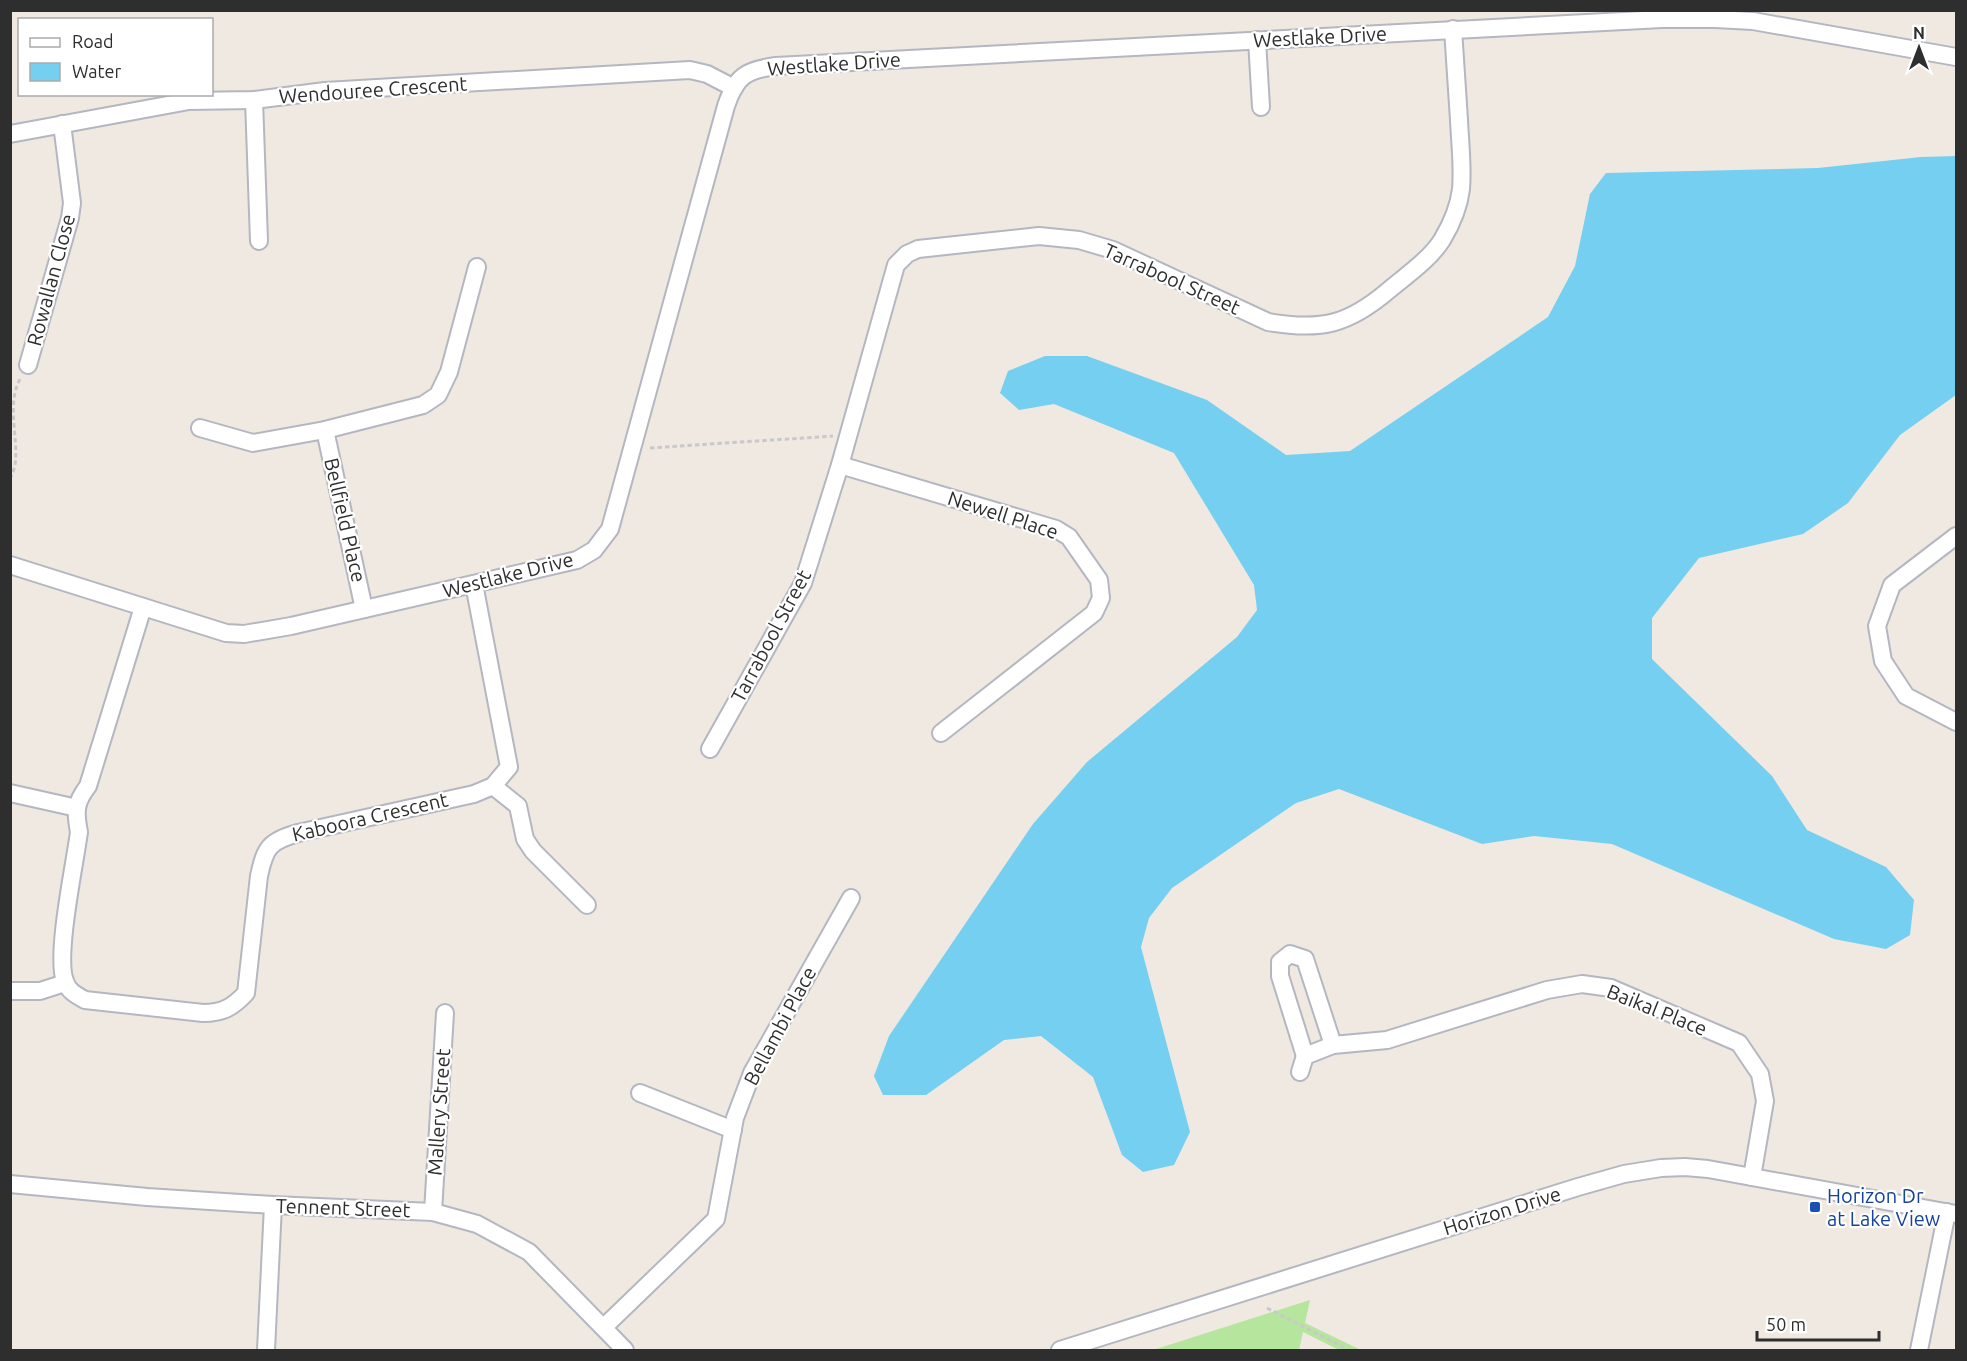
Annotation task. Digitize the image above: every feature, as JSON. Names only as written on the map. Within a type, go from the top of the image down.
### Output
[{"type":"street","name":"Westlake Drive","points":[[10,566],[226,633],[244,634],[291,626],[578,560],[594,550],[610,529],[723,117],[734,88],[740,78],[750,70],[776,66],[1453,29],[1715,19],[1753,21],[1956,57]]},
{"type":"street","name":"Tarrabool Street","points":[[710,749],[803,583],[840,465],[896,265],[907,254],[918,249],[1039,236],[1079,240],[1113,250],[1268,322],[1290,326],[1312,326],[1335,323],[1353,316],[1402,279],[1441,243],[1454,214],[1461,189],[1461,148],[1453,29]]},
{"type":"street","points":[[1257,40],[1261,107]]},
{"type":"street","name":"Wendouree Crescent","points":[[10,134],[189,101],[254,100],[325,91],[680,70],[707,74],[734,88]]},
{"type":"street","points":[[254,100],[259,242]]},
{"type":"street","name":"Rowallan Close","points":[[28,364],[70,219],[72,203],[62,124]]},
{"type":"street","name":"Bellfield Place","points":[[200,428],[253,443],[325,430],[423,405],[438,394],[448,372],[477,267]]},
{"type":"street","name":"Bellfield Place","points":[[325,430],[364,609]]},
{"type":"street","name":"Newell Place","points":[[840,465],[1056,529],[1069,537],[1099,580],[1101,598],[1094,613],[941,733]]},
{"type":"street","points":[[1956,536],[1892,585],[1877,626],[1883,661],[1906,696],[1956,722]]},
{"type":"street","points":[[474,584],[509,767],[493,786],[518,807],[525,839],[533,851],[587,905]]},
{"type":"street","points":[[10,991],[40,991],[65,982],[61,969],[64,932],[79,832],[76,808],[88,786],[143,607]]},
{"type":"street","name":"Kaboora Crescent","points":[[65,982],[70,990],[85,1000],[203,1013],[225,1011],[246,993],[259,876],[263,857],[269,846],[280,838],[474,794],[493,786]]},
{"type":"street","points":[[10,793],[76,808]]},
{"type":"street","name":"Bellambi Place","points":[[604,1327],[716,1219],[735,1118],[752,1073],[851,898]]},
{"type":"street","name":"Baikal Place","points":[[1333,1045],[1305,959],[1290,954],[1280,962],[1280,976],[1303,1064],[1333,1045],[1387,1040],[1547,990],[1582,984],[1611,988],[1739,1043],[1760,1074],[1765,1101],[1752,1177]]},
{"type":"street","name":"Mallery Street","points":[[433,1212],[445,1013]]},
{"type":"street","points":[[640,1094],[733,1130]]},
{"type":"street","name":"Horizon Drive","points":[[1060,1350],[1624,1174],[1661,1168],[1708,1169],[1952,1213]]},
{"type":"street","name":"Tennent Street","points":[[10,1184],[147,1197],[433,1212],[477,1224],[529,1252],[625,1350]]},
{"type":"street","points":[[266,1350],[273,1205]]},
{"type":"street","points":[[1919,1350],[1952,1213]]},
{"type":"path","points":[[10,479],[15,465],[14,405],[17,385],[28,364]]},
{"type":"path","points":[[650,448],[848,435]]},
{"type":"path","points":[[1267,1308],[1349,1350]]},
{"type":"green space","points":[[1310,1300],[1305,1323],[1361,1350],[1339,1350],[1303,1332],[1299,1350],[1153,1350]]},
{"type":"water","points":[[1956,156],[1956,395],[1900,435],[1848,503],[1803,534],[1699,558],[1652,618],[1652,659],[1772,776],[1807,830],[1886,867],[1914,900],[1910,935],[1886,949],[1834,939],[1612,844],[1534,836],[1482,844],[1339,789],[1296,803],[1172,888],[1149,918],[1141,947],[1190,1132],[1174,1165],[1143,1172],[1122,1155],[1093,1077],[1041,1036],[1004,1040],[926,1095],[883,1095],[874,1076],[889,1036],[1033,824],[1087,762],[1237,637],[1257,610],[1254,585],[1174,453],[1054,404],[1019,410],[1000,393],[1008,371],[1045,356],[1087,356],[1207,400],[1286,455],[1350,451],[1548,317],[1575,266],[1590,194],[1606,173],[1818,168],[1921,157]]},
{"type":"place","name":"Horizon Dr at Lake View","points":[[1815,1207]]}]
